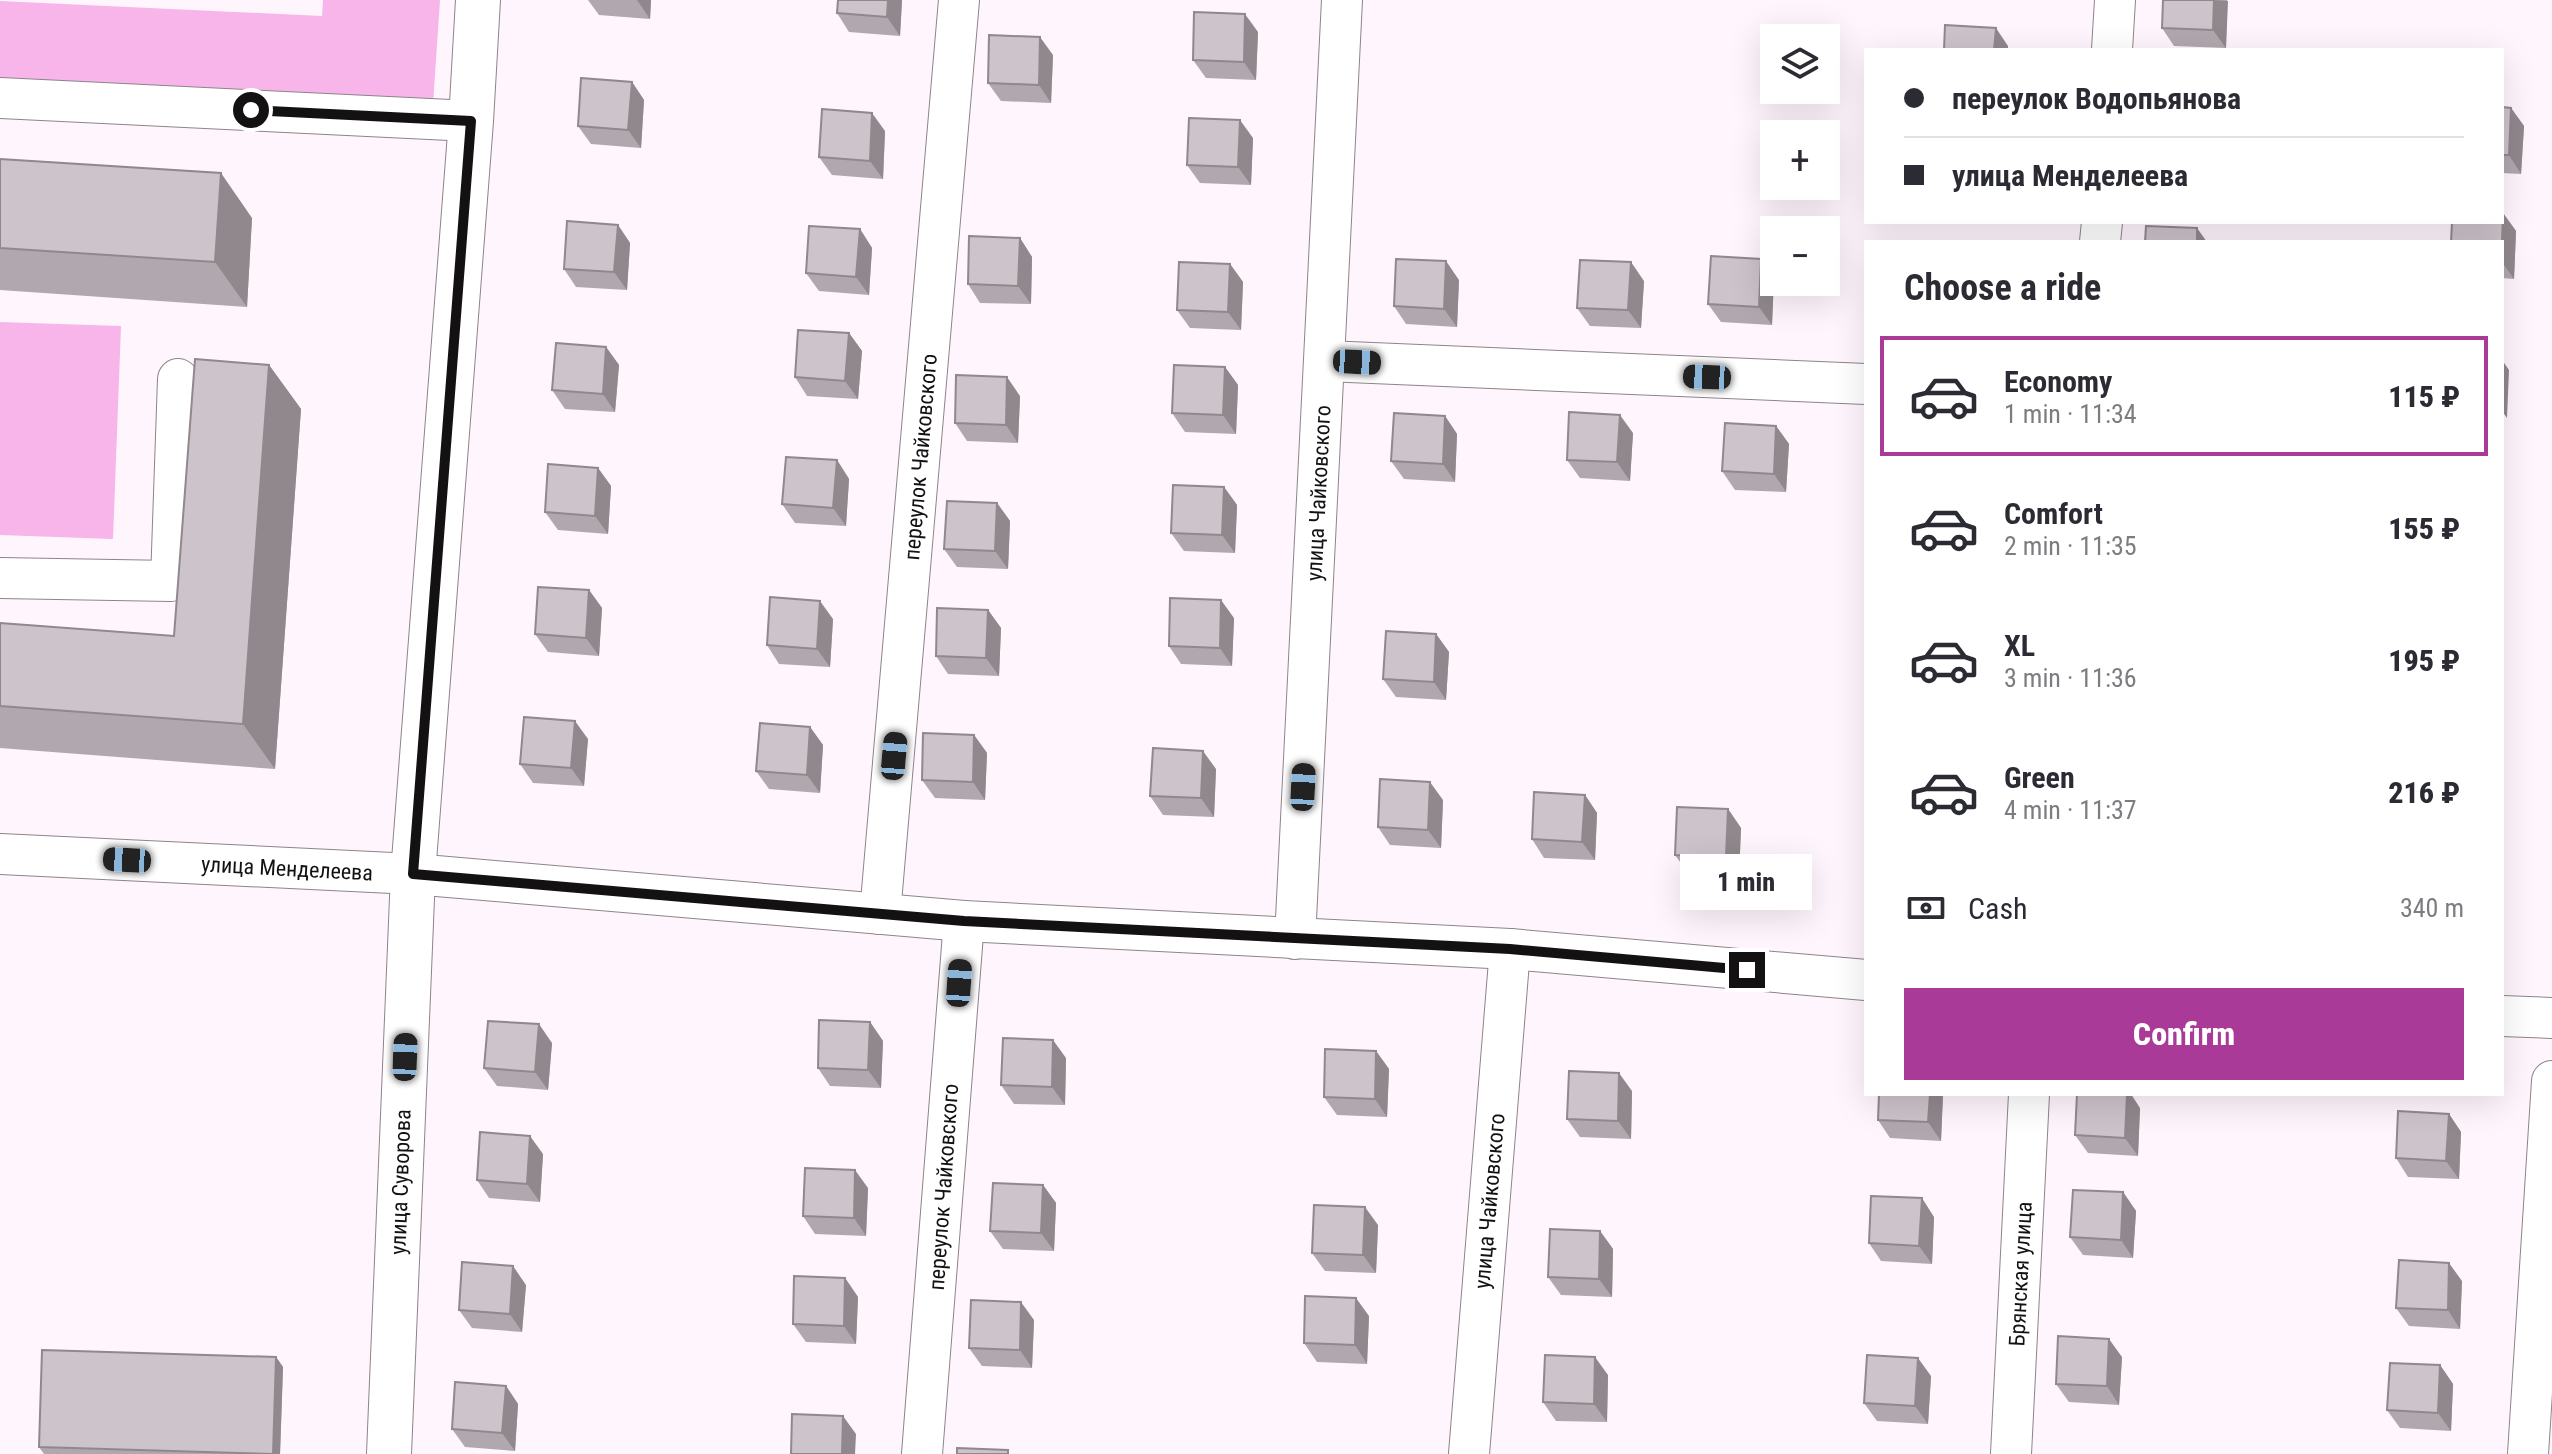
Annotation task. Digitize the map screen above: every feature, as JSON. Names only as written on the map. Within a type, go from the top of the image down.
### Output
[{"type":"street","name":"улица Суворова","points":[[389,1454],[413,874],[478,0]]},
{"type":"street","name":"переулок Чайковского","points":[[880,914],[959,0]]},
{"type":"street","name":"улица Чайковского","points":[[1295,939],[1342,0]]},
{"type":"street","points":[[2112,48],[2115,0]]},
{"type":"street","points":[[0,98],[471,121]]},
{"type":"street","points":[[1325,361],[1864,384]]},
{"type":"street","points":[[0,578],[171,581],[178,379]]},
{"type":"street","name":"улица Менделеева","points":[[0,854],[413,874],[964,921],[1510,949],[1864,980]]},
{"type":"street","name":"переулок Чайковского","points":[[922,1454],[964,921]]},
{"type":"street","name":"улица Чайковского","points":[[1469,1454],[1510,949]]},
{"type":"street","points":[[2504,1016],[2552,1018]]},
{"type":"street","points":[[2528,1454],[2552,1081]]},
{"type":"street","name":"Брянская улица","points":[[2011,1454],[2029,1096]]},
{"type":"shaded area","points":[[323,0],[440,0],[433,104],[0,79],[0,1],[322,16]]},
{"type":"shaded area","points":[[0,322],[121,326],[113,539],[0,535]]},
{"type":"building","points":[[838,0],[888,0],[887,17],[837,13]]},
{"type":"building","points":[[2163,0],[2214,0],[2213,30],[2162,28]]},
{"type":"building","points":[[1194,12],[1245,14],[1244,62],[1193,60]]},
{"type":"building","points":[[1945,25],[1996,28],[1994,48],[1944,48]]},
{"type":"building","points":[[989,35],[1040,37],[1039,85],[988,83]]},
{"type":"building","points":[[581,78],[632,82],[628,130],[578,126]]},
{"type":"building","points":[[2504,107],[2511,108],[2509,155],[2504,155]]},
{"type":"building","points":[[822,109],[872,113],[870,161],[819,157]]},
{"type":"building","points":[[1189,118],[1240,120],[1238,167],[1187,165]]},
{"type":"building","points":[[0,159],[221,173],[215,262],[0,248]]},
{"type":"building","points":[[567,221],[618,225],[614,272],[564,269]]},
{"type":"building","points":[[2452,224],[2503,224],[2502,240],[2451,240]]},
{"type":"building","points":[[809,226],[860,229],[856,277],[806,273]]},
{"type":"building","points":[[2146,226],[2197,228],[2197,240],[2145,240]]},
{"type":"building","points":[[969,236],[1020,238],[1018,286],[968,284]]},
{"type":"building","points":[[1711,256],[1760,259],[1759,307],[1708,304]]},
{"type":"building","points":[[1396,259],[1446,261],[1444,309],[1394,306]]},
{"type":"building","points":[[1580,260],[1631,262],[1628,310],[1577,308]]},
{"type":"building","points":[[1179,262],[1230,264],[1228,312],[1177,310]]},
{"type":"building","points":[[798,330],[849,333],[845,381],[795,377]]},
{"type":"building","points":[[556,343],[606,347],[603,394],[552,390]]},
{"type":"building","points":[[195,359],[269,365],[243,724],[0,706],[0,623],[174,636]]},
{"type":"building","points":[[1174,365],[1225,367],[1223,415],[1172,413]]},
{"type":"building","points":[[956,375],[1007,377],[1006,425],[955,423]]},
{"type":"building","points":[[1569,412],[1620,415],[1617,462],[1567,460]]},
{"type":"building","points":[[1394,413],[1445,416],[1443,464],[1391,461]]},
{"type":"building","points":[[1725,423],[1776,426],[1774,474],[1722,471]]},
{"type":"building","points":[[786,457],[837,460],[833,508],[782,504]]},
{"type":"building","points":[[548,464],[598,468],[595,516],[545,512]]},
{"type":"building","points":[[1173,485],[1224,487],[1222,535],[1171,533]]},
{"type":"building","points":[[947,501],[997,503],[995,551],[944,549]]},
{"type":"building","points":[[538,587],[589,590],[586,638],[535,634]]},
{"type":"building","points":[[770,597],[820,601],[817,649],[767,645]]},
{"type":"building","points":[[1170,598],[1221,600],[1220,648],[1169,646]]},
{"type":"building","points":[[937,608],[988,610],[986,658],[936,656]]},
{"type":"building","points":[[1386,631],[1436,634],[1434,682],[1383,679]]},
{"type":"building","points":[[524,717],[575,721],[571,768],[520,764]]},
{"type":"building","points":[[760,723],[810,727],[807,775],[756,771]]},
{"type":"building","points":[[923,733],[974,735],[973,782],[922,780]]},
{"type":"building","points":[[1153,748],[1203,751],[1201,798],[1150,796]]},
{"type":"building","points":[[1380,779],[1430,782],[1428,830],[1378,827]]},
{"type":"building","points":[[1534,792],[1585,795],[1582,842],[1532,839]]},
{"type":"building","points":[[1677,807],[1728,809],[1726,857],[1675,855]]},
{"type":"building","points":[[819,1020],[870,1022],[868,1070],[818,1068]]},
{"type":"building","points":[[488,1021],[539,1024],[535,1072],[484,1068]]},
{"type":"building","points":[[1003,1038],[1053,1040],[1052,1087],[1001,1085]]},
{"type":"building","points":[[1325,1049],[1376,1051],[1375,1099],[1324,1097]]},
{"type":"building","points":[[1569,1071],[1619,1073],[1618,1121],[1567,1119]]},
{"type":"building","points":[[1879,1096],[1930,1096],[1928,1122],[1878,1120]]},
{"type":"building","points":[[2077,1096],[2127,1096],[2125,1138],[2075,1135]]},
{"type":"building","points":[[2398,1111],[2449,1114],[2446,1161],[2396,1158]]},
{"type":"building","points":[[480,1132],[530,1136],[527,1184],[477,1180]]},
{"type":"building","points":[[805,1168],[855,1170],[854,1218],[803,1216]]},
{"type":"building","points":[[993,1183],[1043,1185],[1041,1233],[990,1231]]},
{"type":"building","points":[[2073,1190],[2123,1192],[2121,1240],[2070,1237]]},
{"type":"building","points":[[1871,1196],[1922,1198],[1919,1246],[1869,1243]]},
{"type":"building","points":[[1314,1205],[1365,1207],[1363,1255],[1312,1253]]},
{"type":"building","points":[[1550,1229],[1600,1231],[1599,1279],[1548,1277]]},
{"type":"building","points":[[2399,1260],[2449,1263],[2448,1310],[2396,1308]]},
{"type":"building","points":[[462,1262],[513,1266],[510,1314],[459,1310]]},
{"type":"building","points":[[794,1276],[845,1278],[844,1326],[793,1324]]},
{"type":"building","points":[[1305,1296],[1356,1298],[1355,1345],[1304,1343]]},
{"type":"building","points":[[971,1300],[1021,1302],[1020,1350],[969,1348]]},
{"type":"building","points":[[2058,1336],[2109,1339],[2107,1386],[2056,1384]]},
{"type":"building","points":[[42,1350],[276,1357],[273,1454],[39,1447]]},
{"type":"building","points":[[1545,1355],[1595,1357],[1594,1404],[1543,1402]]},
{"type":"building","points":[[1867,1355],[1918,1358],[1915,1406],[1864,1403]]},
{"type":"building","points":[[2390,1363],[2440,1365],[2438,1413],[2387,1410]]},
{"type":"building","points":[[455,1382],[506,1386],[502,1433],[452,1429]]},
{"type":"building","points":[[792,1414],[843,1416],[842,1454],[791,1454]]},
{"type":"building","points":[[957,1448],[1008,1450],[1008,1454],[957,1454]]},
{"type":"route","points":[[251,110],[471,121],[413,874],[964,921],[1510,949],[1747,970]]}]
